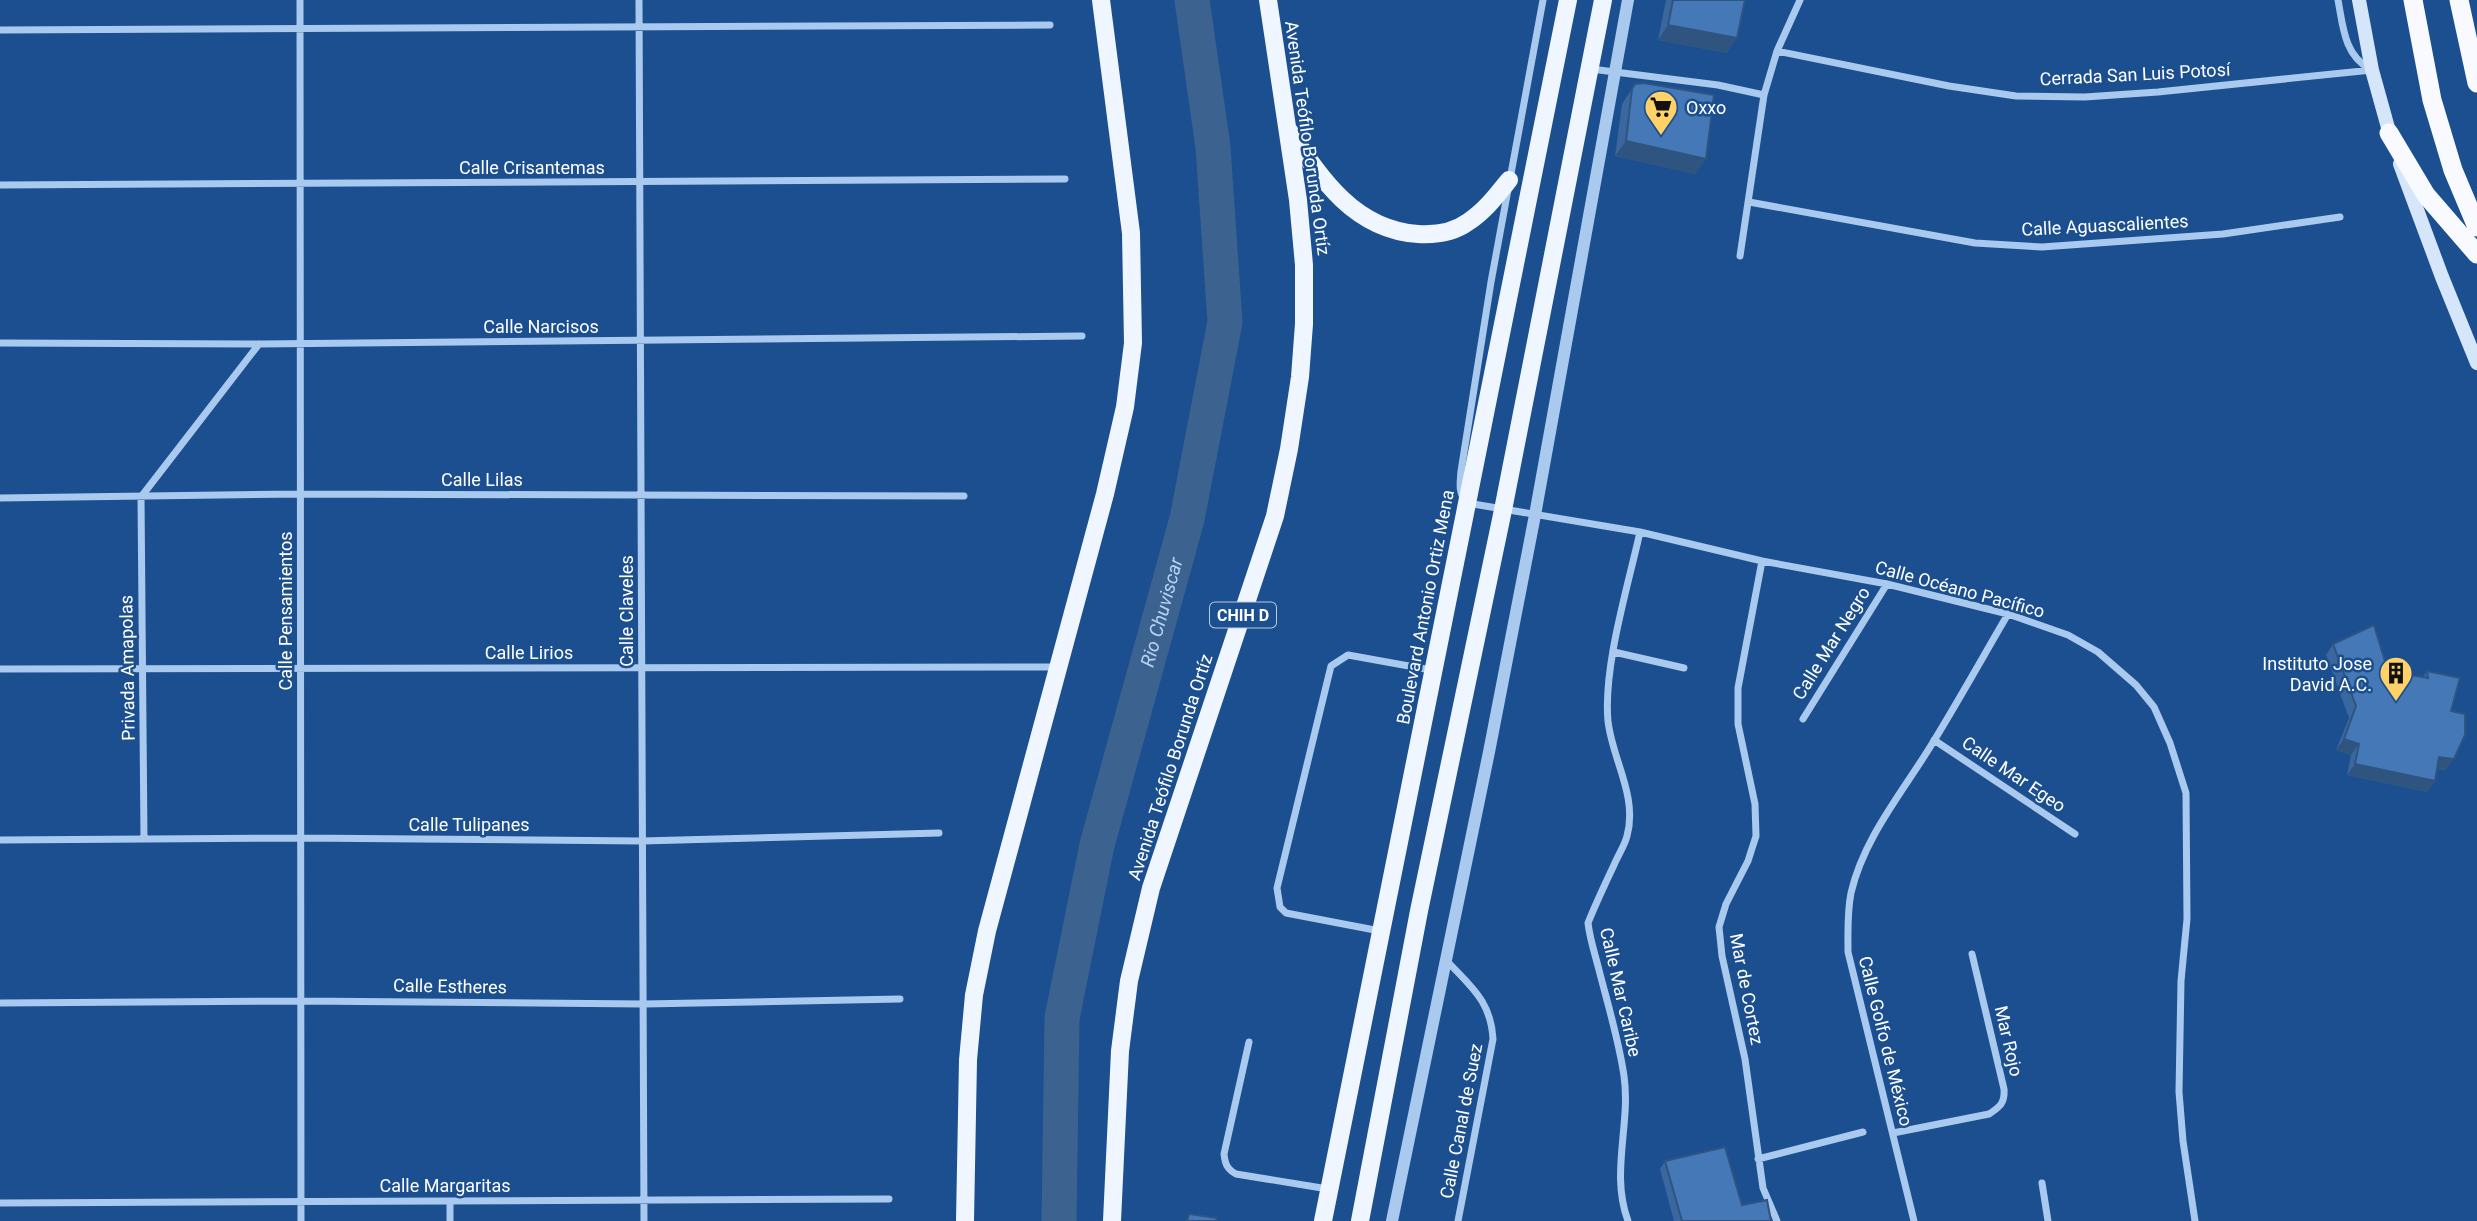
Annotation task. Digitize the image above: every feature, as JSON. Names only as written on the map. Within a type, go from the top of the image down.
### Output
[{"type":"highway","points":[[2413,0],[2432,100],[2453,170],[2477,227]]},
{"type":"highway","points":[[2459,0],[2477,83]]},
{"type":"highway","points":[[2389,133],[2426,195],[2477,254]]},
{"type":"main road","points":[[965,1221],[968,1060],[974,995],[987,931],[1108,481],[1125,407],[1133,343],[1130,233],[1101,0]]},
{"type":"main road","name":"Avenida Teófilo Borunda Ortíz","points":[[1112,1221],[1120,1051],[1129,981],[1151,888],[1275,516],[1300,377],[1304,277],[1298,200],[1268,0]]},
{"type":"main road","name":"Boulevard Antonio Ortiz Mena","points":[[1323,1221],[1568,0]]},
{"type":"main road","points":[[1360,1221],[1419,911],[1503,510],[1603,0]]},
{"type":"main road","points":[[2359,0],[2372,70],[2389,133],[2477,363]]},
{"type":"main road","points":[[1287,127],[1318,176],[1336,196],[1362,216],[1399,233],[1437,235],[1467,224],[1509,180]]},
{"type":"street","name":"Calle Pensamientos","points":[[300,0],[301,1221]]},
{"type":"street","name":"Calle Claveles","points":[[639,0],[644,1221]]},
{"type":"street","points":[[1467,503],[1460,489],[1461,471],[1486,306],[1543,0]]},
{"type":"street","points":[[1392,1221],[1535,515],[1628,0]]},
{"type":"street","points":[[1740,257],[1764,95],[1777,51],[1800,0]]},
{"type":"street","points":[[2338,0],[2350,50],[2355,59],[2372,70]]},
{"type":"street","points":[[0,30],[1049,25]]},
{"type":"street","name":"Cerrada San Luis Potosí","points":[[1777,51],[1949,86],[2016,96],[2085,97],[2158,92],[2372,70]]},
{"type":"street","points":[[1590,69],[1718,85],[1764,95]]},
{"type":"street","name":"Calle Crisantemas","points":[[0,185],[1065,179]]},
{"type":"street","name":"Calle Aguascalientes","points":[[1749,202],[1975,243],[2042,247],[2223,234],[2340,217]]},
{"type":"street","name":"Calle Narcisos","points":[[0,343],[259,344],[1082,336]]},
{"type":"street","points":[[141,497],[259,344]]},
{"type":"street","name":"Calle Lilas","points":[[0,498],[301,494],[964,496]]},
{"type":"street","name":"Privada Amapolas","points":[[141,497],[144,839]]},
{"type":"street","name":"Calle Océano Pacífico","points":[[1467,503],[1640,532],[1762,561],[1887,584],[2008,614],[2068,635],[2098,652],[2136,685],[2154,707],[2170,743],[2186,793],[2187,919],[2181,981],[2179,1091],[2183,1141],[2195,1221]]},
{"type":"street","name":"Calle Mar Caribe","points":[[1628,1221],[1624,1211],[1620,1172],[1626,1099],[1624,1076],[1589,938],[1588,923],[1627,836],[1630,815],[1627,790],[1613,750],[1608,720],[1609,689],[1614,652],[1640,532]]},
{"type":"street","name":"Mar de Cortez","points":[[1762,561],[1738,688],[1738,724],[1755,804],[1756,836],[1748,861],[1726,904],[1719,927],[1722,956],[1745,1059],[1763,1188],[1777,1221]]},
{"type":"street","name":"Calle Mar Negro","points":[[1803,719],[1887,584]]},
{"type":"street","name":"Calle Golfo de México","points":[[1914,1221],[1856,991],[1848,952],[1847,920],[1852,891],[1866,850],[2008,614]]},
{"type":"street","points":[[1614,652],[1684,668]]},
{"type":"street","points":[[1381,932],[1286,913],[1280,907],[1278,888],[1331,666],[1348,655],[1435,670]]},
{"type":"street","name":"Calle Lirios","points":[[0,669],[1057,667]]},
{"type":"street","name":"Calle Mar Egeo","points":[[1934,740],[2075,834]]},
{"type":"street","name":"Calle Tulipanes","points":[[0,840],[301,838],[642,841],[939,833]]},
{"type":"street","name":"Mar Rojo","points":[[1893,1132],[1989,1114],[2005,1100],[1972,954]]},
{"type":"street","name":"Calle Canal de Suez","points":[[1445,960],[1485,1004],[1492,1021],[1493,1039],[1458,1221]]},
{"type":"street","name":"Calle Estheres","points":[[0,1003],[301,1001],[643,1004],[900,999]]},
{"type":"street","points":[[1249,1042],[1224,1154],[1225,1163],[1229,1170],[1236,1174],[1329,1190]]},
{"type":"street","points":[[1758,1159],[1863,1132]]},
{"type":"street","points":[[2042,1183],[2048,1221]]},
{"type":"street","name":"Calle Margaritas","points":[[0,1203],[890,1199]]},
{"type":"street","points":[[450,1201],[450,1221]]},
{"type":"building","points":[[1673,0],[1745,0],[1737,38],[1668,25]]},
{"type":"building","points":[[1644,83],[1714,95],[1706,159],[1626,141],[1632,89],[1635,84]]},
{"type":"building","name":"Instituto Jose David A.C.","points":[[2374,625],[2388,671],[2428,678],[2427,671],[2460,678],[2451,711],[2465,714],[2465,735],[2454,759],[2439,757],[2435,781],[2355,764],[2359,744],[2344,739],[2356,706],[2333,644]]},
{"type":"building","points":[[1725,1147],[1742,1205],[1767,1200],[1771,1221],[1682,1221],[1665,1161]]},
{"type":"building","points":[[1189,1214],[1217,1218],[1216,1221],[1187,1221]]},
{"type":"waterway","name":"Rio Chuviscar","points":[[1059,1221],[1062,1018],[1097,845],[1187,519],[1225,322],[1213,147],[1192,0]]},
{"type":"place","name":"Oxxo","points":[[1661,137]]},
{"type":"place","name":"Instituto Jose David A.C.","points":[[2396,703]]}]
